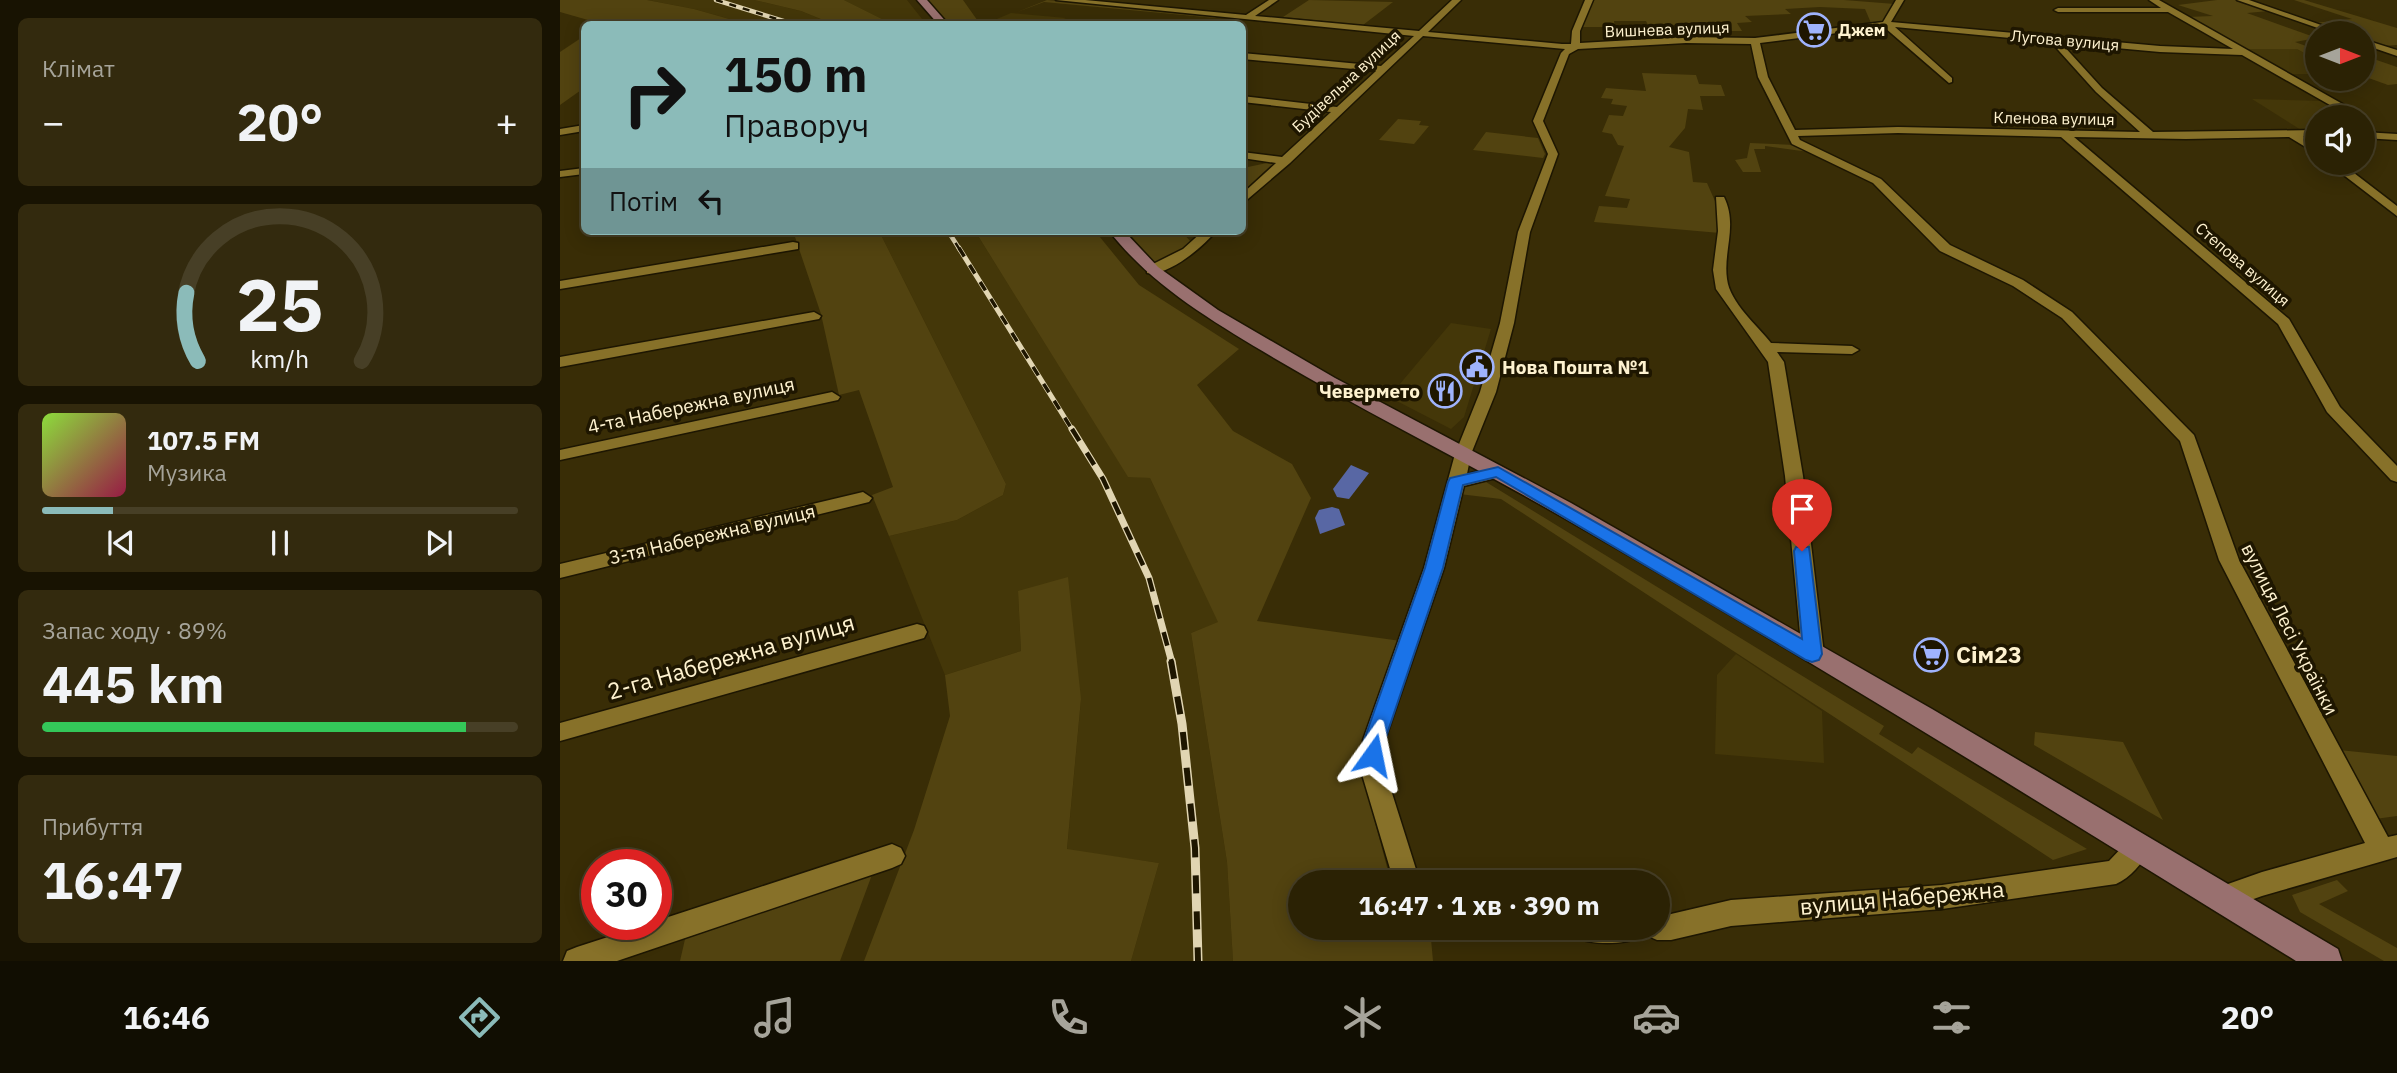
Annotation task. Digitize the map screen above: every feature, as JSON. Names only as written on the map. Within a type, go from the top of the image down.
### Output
[{"type":"main road","points":[[922,0],[940,21]]},
{"type":"main road","points":[[1120,235],[1152,270],[1192,300],[1267,347],[1498,472],[1923,717],[2326,961]]},
{"type":"street","name":"Будівельна вулиця","points":[[1060,0],[1422,34]]},
{"type":"street","points":[[1129,6],[1140,0]]},
{"type":"street","points":[[1248,17],[1274,0]]},
{"type":"street","points":[[1422,34],[1422,31],[1457,0]]},
{"type":"street","points":[[1403,870],[1373,771],[1374,740],[1434,568],[1463,454],[1488,392],[1507,323],[1524,232],[1553,154],[1538,121],[1565,53],[1575,47],[1576,31],[1590,0]]},
{"type":"street","points":[[1900,0],[1886,24],[1949,80]]},
{"type":"street","name":"Лугова вулиця","points":[[2153,0],[2337,105]]},
{"type":"street","points":[[2241,0],[2305,21]]},
{"type":"street","points":[[2058,10],[2170,10]]},
{"type":"street","points":[[1215,21],[1226,15]]},
{"type":"street","name":"Вишнева вулиця","points":[[1422,34],[1575,47],[1686,40],[1755,41],[1886,24]]},
{"type":"street","name":"Лугова вулиця","points":[[1886,24],[2160,49],[2243,52]]},
{"type":"street","name":"Будівельна вулиця","points":[[1246,197],[1422,34]]},
{"type":"street","points":[[2053,39],[2099,90],[2150,135]]},
{"type":"street","name":"вулиця Лесі Українки","points":[[1755,41],[1763,77],[1796,142],[1877,181],[1945,248],[2018,283],[2067,314],[2188,439],[2229,560],[2389,848]]},
{"type":"street","points":[[2375,45],[2397,52]]},
{"type":"street","points":[[1246,56],[1384,69]]},
{"type":"street","points":[[1246,99],[1340,110]]},
{"type":"street","points":[[2375,127],[2394,136]]},
{"type":"street","points":[[560,132],[581,128]]},
{"type":"street","points":[[2375,130],[2379,129]]},
{"type":"street","name":"Кленова вулиця","points":[[1791,133],[1898,130],[2150,135],[2305,133]]},
{"type":"street","points":[[2289,132],[2305,143]]},
{"type":"street","name":"Степова вулиця","points":[[2064,134],[2284,323],[2333,409],[2397,476]]},
{"type":"street","points":[[2375,135],[2394,136]]},
{"type":"street","points":[[1246,156],[1286,161]]},
{"type":"street","points":[[560,174],[581,171]]},
{"type":"street","points":[[2349,175],[2397,212]]},
{"type":"street","points":[[1720,200],[1727,217],[1720,283],[1731,302],[1769,348],[1776,362],[1792,464],[1812,654]]},
{"type":"street","points":[[1152,270],[1188,252],[1206,235]]},
{"type":"street","points":[[560,285],[793,246]]},
{"type":"street","points":[[560,362],[814,316]]},
{"type":"street","points":[[1769,348],[1852,350]]},
{"type":"street","name":"4-та Набережна вулиця","points":[[560,455],[832,397]]},
{"type":"street","points":[[1456,482],[1498,472]]},
{"type":"street","name":"3-тя Набережна вулиця","points":[[560,571],[863,498]]},
{"type":"street","name":"2-га Набережна вулиця","points":[[560,732],[917,632]]},
{"type":"street","points":[[2220,899],[2262,884],[2389,848]]},
{"type":"street","name":"вулиця Набережна","points":[[1670,927],[1731,913],[1942,897],[2116,872],[2137,849]]},
{"type":"street","points":[[577,961],[892,856]]},
{"type":"shaded area","points":[[560,0],[647,0],[736,21],[592,21],[560,12]]},
{"type":"shaded area","points":[[647,0],[754,0],[801,11],[826,21],[736,21]]},
{"type":"shaded area","points":[[754,0],[844,0],[886,21],[826,21],[801,11]]},
{"type":"shaded area","points":[[844,0],[907,0],[924,21],[886,21]]},
{"type":"shaded area","points":[[927,0],[963,0],[978,21],[947,21]]},
{"type":"shaded area","points":[[1047,0],[1219,16],[1215,18],[1044,2],[1015,13]]},
{"type":"shaded area","points":[[1309,0],[1393,2],[1363,25],[1283,17]]},
{"type":"shaded area","points":[[1593,0],[1844,0],[1895,4],[1883,21],[1871,23],[1865,9],[1820,7],[1785,9],[1791,14],[1745,16],[1752,22],[1737,23],[1742,31],[1704,31],[1700,25],[1648,25],[1646,21],[1614,21],[1615,27],[1581,27]]},
{"type":"shaded area","points":[[2237,0],[2269,11],[2247,13],[2305,34],[2305,40],[2295,42],[2305,46],[2305,53],[2297,49],[2243,49],[2187,17],[2213,16],[2178,5]]},
{"type":"shaded area","points":[[2294,0],[2304,0],[2374,21],[2333,21],[2352,19]]},
{"type":"shaded area","points":[[1011,13],[1066,18],[1060,21],[992,21]]},
{"type":"shaded area","points":[[2375,21],[2397,28],[2397,45],[2375,43]]},
{"type":"shaded area","points":[[581,38],[581,90],[560,105],[560,52]]},
{"type":"shaded area","points":[[2243,49],[2297,49],[2305,53],[2305,74],[2287,74]]},
{"type":"shaded area","points":[[2375,59],[2397,67],[2397,84],[2388,85],[2375,80]]},
{"type":"shaded area","points":[[1642,73],[1696,75],[1699,84],[1721,85],[1725,96],[1700,96],[1703,110],[1688,109],[1685,128],[1669,147],[1689,152],[1693,182],[1707,183],[1722,217],[1720,233],[1594,222],[1599,206],[1627,208],[1630,199],[1605,196],[1624,146],[1618,145],[1612,134],[1602,132],[1609,115],[1623,116],[1627,106],[1611,104],[1613,99],[1601,98],[1606,88],[1646,91]]},
{"type":"shaded area","points":[[2252,99],[2323,101],[2330,105],[2305,105],[2305,130]]},
{"type":"shaded area","points":[[1398,119],[1421,121],[1419,125],[1429,126],[1414,144],[1379,140]]},
{"type":"shaded area","points":[[1486,132],[1538,138],[1545,154],[1543,158],[1473,150]]},
{"type":"shaded area","points":[[1750,143],[1795,145],[1809,152],[1765,146],[1765,149],[1754,149],[1761,172],[1743,172],[1735,160],[1747,158]]},
{"type":"shaded area","points":[[1267,163],[1278,164],[1246,193],[1246,167]]},
{"type":"shaded area","points":[[794,235],[881,235],[1006,484],[1003,495],[957,520],[889,536],[872,495],[893,487],[859,390],[839,395],[821,314]]},
{"type":"shaded area","points":[[881,235],[977,235],[1128,476],[1150,478],[1219,622],[1191,633],[1227,862],[1233,961],[1131,961],[1159,863],[1067,850],[1081,699],[1018,591],[1021,651],[945,675],[889,536],[957,520],[1003,495],[1006,484]]},
{"type":"shaded area","points":[[977,235],[1098,235],[1139,285],[1239,349],[1197,385],[1233,431],[1292,464],[1311,498],[1257,621],[1401,641],[1361,770],[1388,870],[1288,870],[1288,940],[1431,940],[1433,961],[1233,961],[1227,862],[1191,633],[1218,622],[1150,478],[1128,477]]},
{"type":"shaded area","points":[[1130,235],[1185,235],[1192,243],[1156,265]]},
{"type":"shaded area","points":[[1451,323],[1491,329],[1464,417],[1451,429],[1389,397]]},
{"type":"shaded area","points":[[1486,482],[1884,726],[1879,734],[1912,754],[1918,747],[2087,849],[2053,860],[1501,499],[1459,494],[1468,484]]},
{"type":"shaded area","points":[[1068,577],[1081,699],[1067,849],[1159,863],[1131,961],[864,961],[914,830],[950,716],[945,675],[1021,651],[1018,591]]},
{"type":"shaded area","points":[[1736,654],[1822,711],[1824,763],[1715,754],[1717,675]]},
{"type":"shaded area","points":[[2035,732],[2123,742],[2163,820],[2034,745]]},
{"type":"shaded area","points":[[2339,750],[2397,756],[2397,816],[2375,819]]},
{"type":"shaded area","points":[[873,872],[840,961],[680,961],[686,935]]},
{"type":"shaded area","points":[[2337,880],[2348,891],[2319,904],[2397,948],[2397,961],[2384,961],[2300,912],[2292,895]]},
{"type":"water","points":[[1351,465],[1369,473],[1349,499],[1337,497],[1333,489]]},
{"type":"water","points":[[1332,507],[1339,509],[1345,525],[1320,534],[1315,518],[1319,510]]},
{"type":"railway","points":[[716,0],[783,21]]},
{"type":"railway","points":[[951,235],[960,250]]},
{"type":"railway","points":[[959,248],[1073,431]]},
{"type":"railway","points":[[1072,429],[1103,479],[1149,578],[1172,663]]},
{"type":"railway","points":[[1171,661],[1182,724],[1195,848],[1198,961]]},
{"type":"place","name":"Джем","points":[[1814,30]]},
{"type":"place","name":"Нова Пошта №1","points":[[1477,367]]},
{"type":"place","name":"Чевермето","points":[[1445,391]]},
{"type":"place","name":"Сім23","points":[[1931,655]]},
{"type":"route","points":[[1373,755],[1374,740],[1434,568],[1456,482],[1498,472],[1812,654],[1812,627],[1802,551]]}]
